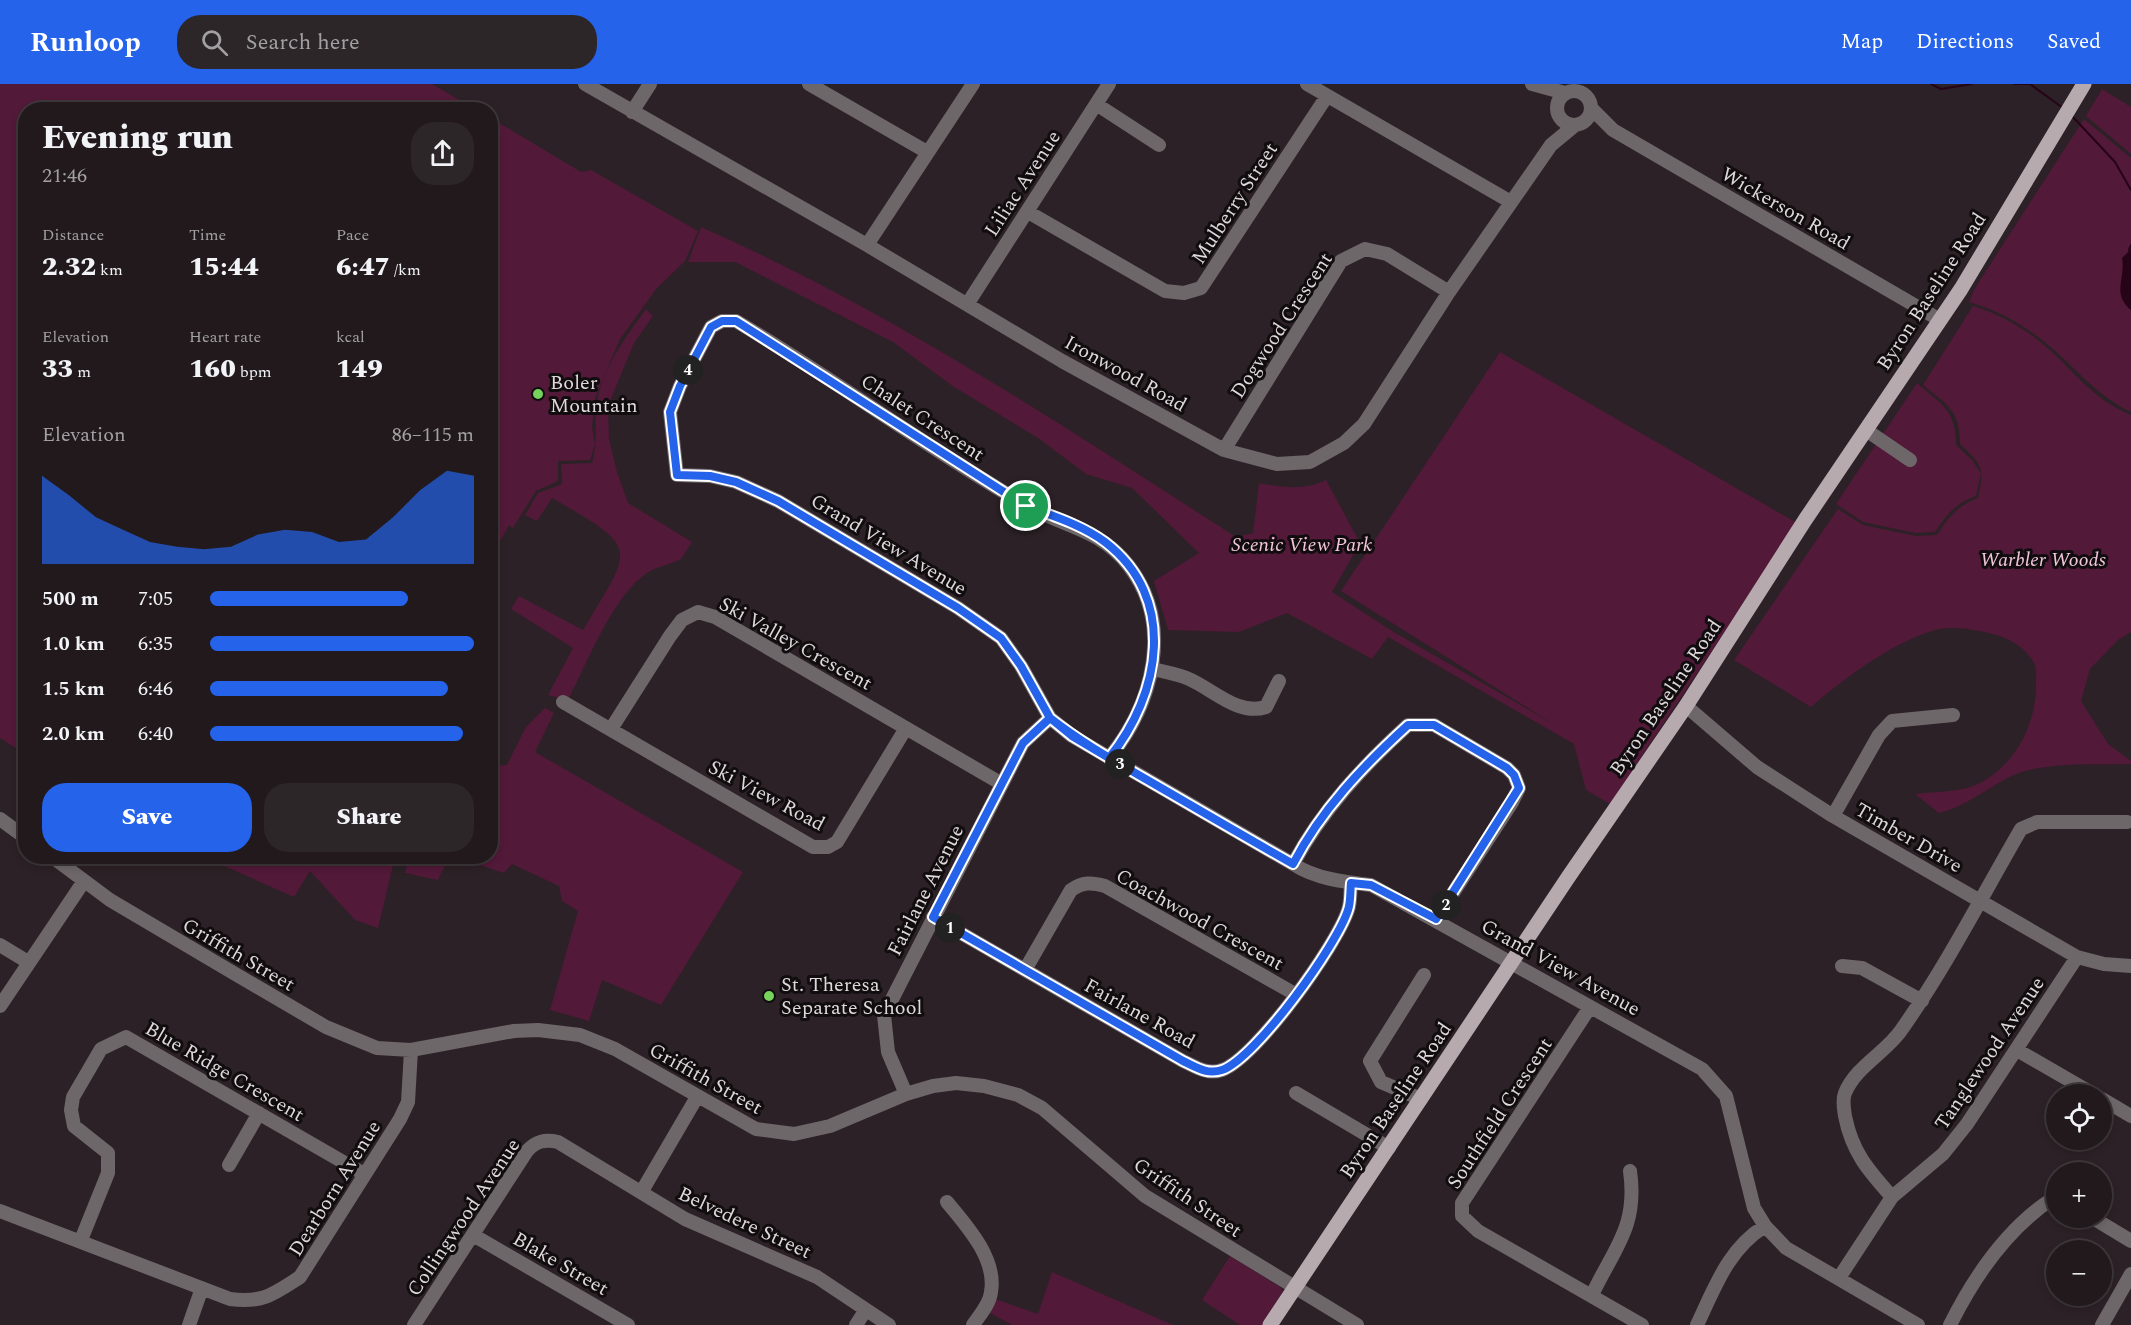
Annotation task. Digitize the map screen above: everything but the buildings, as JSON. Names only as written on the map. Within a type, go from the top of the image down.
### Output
[{"type":"main road","name":"Byron Baseline Road","points":[[1270,1325],[1511,963],[1686,706],[1940,320],[2084,84]]},
{"type":"street","name":"Ironwood Road","points":[[585,84],[968,303],[1062,361],[1224,450],[1277,464],[1310,462],[1344,443],[1364,424],[1449,292],[1551,145],[1579,124]]},
{"type":"street","points":[[632,112],[650,84]]},
{"type":"street","points":[[808,84],[927,152]]},
{"type":"street","points":[[867,245],[973,84]]},
{"type":"street","name":"Liliac Avenue","points":[[968,303],[1109,84]]},
{"type":"street","points":[[1306,84],[1511,202]]},
{"type":"street","points":[[1532,84],[1565,93],[1574,91],[1582,93],[1589,99],[1590,115],[1579,124],[1565,124],[1532,84]]},
{"type":"street","points":[[1557,113],[1558,99],[1565,93]]},
{"type":"street","name":"Mulberry Street","points":[[1028,212],[1165,291],[1184,293],[1201,288],[1327,96]]},
{"type":"street","points":[[1096,104],[1159,145]]},
{"type":"street","name":"Wickerson Road","points":[[1591,108],[1613,130],[1940,320]]},
{"type":"street","name":"Ironwood Road","points":[[1551,145],[1557,113]]},
{"type":"street","name":"Wickerson Road","points":[[1579,124],[1613,130]]},
{"type":"street","name":"Dogwood Crescent","points":[[1224,450],[1341,261],[1365,249],[1387,254],[1449,292]]},
{"type":"street","name":"Chalet Crescent","points":[[677,475],[670,412],[680,386],[711,327],[722,321],[736,321],[1026,506],[1088,531],[1106,543],[1129,566],[1149,604],[1156,636],[1153,669],[1140,706],[1109,758]]},
{"type":"street","points":[[1866,430],[1910,460]]},
{"type":"street","name":"Grand View Avenue","points":[[677,475],[710,476],[736,482],[778,501],[958,608],[1001,638],[1021,666],[1050,718],[1072,736],[1109,758],[1293,864],[1326,879],[1371,885],[1436,919],[1702,1069],[1721,1089],[1732,1113],[1754,1208],[1765,1226],[1786,1248],[1918,1325]]},
{"type":"street","name":"Ski Valley Crescent","points":[[611,729],[682,620],[699,612],[715,617],[1002,784]]},
{"type":"street","points":[[1153,669],[1191,680],[1228,702],[1255,711],[1266,707],[1278,681]]},
{"type":"street","name":"Ski View Road","points":[[563,702],[813,847],[828,847],[837,842],[906,728]]},
{"type":"street","name":"Timber Drive","points":[[1686,706],[1757,767],[1833,816],[2077,957],[2104,964],[2131,966]]},
{"type":"street","points":[[1833,816],[1879,735],[1892,721],[1953,715]]},
{"type":"street","name":"Fairlane Avenue","points":[[906,1094],[888,1052],[884,1015],[1023,743],[1050,718]]},
{"type":"street","points":[[1293,864],[1310,832],[1328,807],[1396,736],[1408,725],[1434,725],[1507,768],[1514,775],[1519,788],[1436,919]]},
{"type":"street","points":[[0,819],[18,832]]},
{"type":"street","points":[[1892,1197],[1868,1170],[1849,1140],[1844,1108],[1845,1094],[1874,1056],[1899,1034],[1922,1001],[2021,829],[2037,822],[2127,822]]},
{"type":"street","name":"Griffith Street","points":[[62,864],[110,900],[326,1027],[377,1048],[411,1050],[514,1031],[538,1030],[580,1035],[615,1049],[756,1130],[794,1134],[830,1126],[906,1094],[956,1083],[984,1086],[1018,1095],[1042,1108],[1145,1196],[1357,1325]]},
{"type":"street","points":[[0,1006],[84,881]]},
{"type":"street","name":"Coachwood Crescent","points":[[1025,970],[1071,890],[1082,883],[1093,882],[1105,886],[1295,994]]},
{"type":"street","name":"Fairlane Road","points":[[933,917],[1183,1061],[1208,1072],[1222,1070],[1237,1061],[1280,1018],[1341,926],[1349,908],[1351,883]]},
{"type":"street","points":[[0,945],[28,962]]},
{"type":"street","name":"Tanglewood Avenue","points":[[1839,1278],[1892,1197],[1942,1154],[1967,1124],[2077,957]]},
{"type":"street","points":[[1842,966],[1862,968],[1922,1001]]},
{"type":"street","points":[[1421,1100],[1381,1082],[1370,1061],[1424,975]]},
{"type":"street","name":"Southfield Crescent","points":[[1590,1007],[1462,1203],[1462,1216],[1478,1231],[1642,1325]]},
{"type":"street","name":"Blue Ridge Crescent","points":[[81,1240],[108,1173],[108,1153],[74,1126],[71,1110],[73,1097],[101,1049],[126,1037],[364,1174]]},
{"type":"street","name":"Dearborn Avenue","points":[[0,1211],[81,1240],[230,1299],[253,1302],[274,1294],[300,1277],[408,1102],[411,1050]]},
{"type":"street","points":[[2016,1050],[2076,1084]]},
{"type":"street","points":[[1296,1094],[1389,1148]]},
{"type":"street","points":[[642,1191],[697,1097]]},
{"type":"street","points":[[2112,1105],[2131,1116]]},
{"type":"street","points":[[229,1166],[259,1113]]},
{"type":"street","name":"Belvedere Street","points":[[550,1140],[558,1142],[642,1191],[685,1219],[817,1277],[889,1325]]},
{"type":"street","name":"Collingwood Avenue","points":[[414,1325],[527,1150],[536,1142],[550,1140]]},
{"type":"street","points":[[1592,1295],[1627,1230],[1633,1192],[1630,1171]]},
{"type":"street","points":[[947,1202],[974,1237],[991,1269],[992,1294],[973,1325]]},
{"type":"street","points":[[1950,1325],[1985,1264],[2035,1210],[2046,1203]]},
{"type":"street","points":[[1697,1325],[1727,1263],[1747,1238],[1765,1226]]},
{"type":"street","points":[[2110,1228],[2131,1241]]},
{"type":"street","name":"Blake Street","points":[[473,1235],[628,1325]]},
{"type":"street","points":[[2102,1325],[2131,1274]]},
{"type":"street","points":[[189,1325],[202,1288]]},
{"type":"street","points":[[856,1325],[865,1311]]},
{"type":"green space","points":[[0,84],[432,84],[463,102],[18,102],[18,750],[0,738]]},
{"type":"green space","points":[[2102,89],[2131,107],[2131,154],[2086,116]]},
{"type":"green space","points":[[2084,119],[2131,158],[2131,412],[2099,392],[2034,334],[2003,315],[1969,302],[1975,288]]},
{"type":"green space","name":"Boler Mountain","points":[[498,122],[581,172],[591,170],[698,231],[685,261],[657,288],[620,339],[595,398],[592,427],[595,444],[590,460],[558,461],[558,481],[536,491],[513,528],[509,525],[498,545]]},
{"type":"green space","name":"Scenic View Park","points":[[701,227],[840,295],[908,332],[1041,412],[1236,537],[1253,533],[1259,483],[1302,487],[1326,480],[1360,543],[1332,592],[1392,631],[1552,723],[1341,591],[1500,352],[1797,523],[1610,804],[1586,790],[1574,744],[1388,637],[1372,659],[1287,613],[1239,632],[1168,630],[1154,581],[1199,553],[1132,488],[1086,474],[1038,438],[954,387],[893,342],[735,262],[688,262]]},
{"type":"green space","name":"Warbler Woods","points":[[1973,306],[2005,319],[2034,337],[2098,395],[2131,415],[2131,632],[2118,640],[2090,669],[2081,701],[2108,744],[2131,761],[2131,764],[2065,765],[2025,771],[2004,780],[1962,805],[1939,813],[1915,794],[1955,790],[1978,784],[1991,776],[2013,755],[2028,728],[2033,713],[2036,675],[2033,661],[2021,647],[2005,638],[1987,633],[1959,628],[1939,629],[1906,642],[1871,661],[1811,707],[1734,660],[1838,509],[1863,525],[1916,536],[1937,535],[1954,513],[1978,498],[1980,467],[1960,444],[1958,423],[1951,409],[1923,385]]},
{"type":"green space","points":[[646,309],[653,316],[634,343],[608,406],[609,439],[628,503],[692,542],[681,559],[648,573],[631,587],[601,632],[569,698],[563,699],[548,695],[573,648],[511,609],[519,596],[583,630],[612,581],[619,564],[620,551],[614,540],[601,528],[552,498],[537,521],[525,515],[538,493],[562,484],[561,464],[592,463],[597,403],[604,378],[623,342]]},
{"type":"green space","points":[[1917,383],[1946,409],[1953,424],[1956,445],[1973,461],[1981,474],[1976,496],[1952,510],[1935,532],[1915,533],[1863,522],[1836,504]]},
{"type":"green space","points":[[545,708],[554,713],[535,752],[743,872],[661,1005],[602,980],[589,1021],[550,1010],[578,911],[562,901],[559,886],[512,864],[504,873],[476,864],[498,864],[498,766],[507,765],[526,727]]},
{"type":"green space","points":[[220,864],[393,864],[378,928],[355,920],[310,871],[294,897]]},
{"type":"green space","points":[[407,864],[446,864],[438,880],[405,873]]},
{"type":"green space","points":[[1230,1256],[1283,1291],[1263,1325],[1240,1325],[1202,1300]]},
{"type":"green space","points":[[1052,1272],[1173,1325],[1012,1325],[988,1312],[995,1299],[1038,1314]]},
{"type":"shaded area","points":[[2131,249],[2131,310],[2122,298],[2120,285],[2122,258]]},
{"type":"waterway","points":[[1931,84],[1941,89],[1972,84]]},
{"type":"waterway","points":[[2014,84],[2030,84],[2063,108]]},
{"type":"waterway","points":[[2072,116],[2115,162],[2131,190]]},
{"type":"waterway","points":[[2129,250],[2131,245]]},
{"type":"place","name":"Boler Mountain","points":[[538,394]]},
{"type":"place","name":"St. Theresa Separate School","points":[[769,996]]},
{"type":"route","points":[[1026,506],[736,321],[722,321],[711,327],[680,386],[670,412],[677,475],[710,476],[736,482],[778,501],[958,608],[1001,638],[1021,666],[1050,718],[1058,724],[1072,736],[1109,758],[1293,864],[1310,832],[1328,807],[1408,725],[1422,723],[1434,725],[1507,768],[1514,775],[1519,788],[1511,804],[1436,919],[1371,885],[1351,883],[1349,908],[1341,926],[1280,1018],[1237,1061],[1222,1070],[1208,1072],[1183,1061],[933,917],[1023,743],[1050,718],[1072,736],[1109,758],[1140,706],[1153,669],[1156,636],[1149,604],[1129,566],[1106,543],[1088,531],[1026,506]]}]
